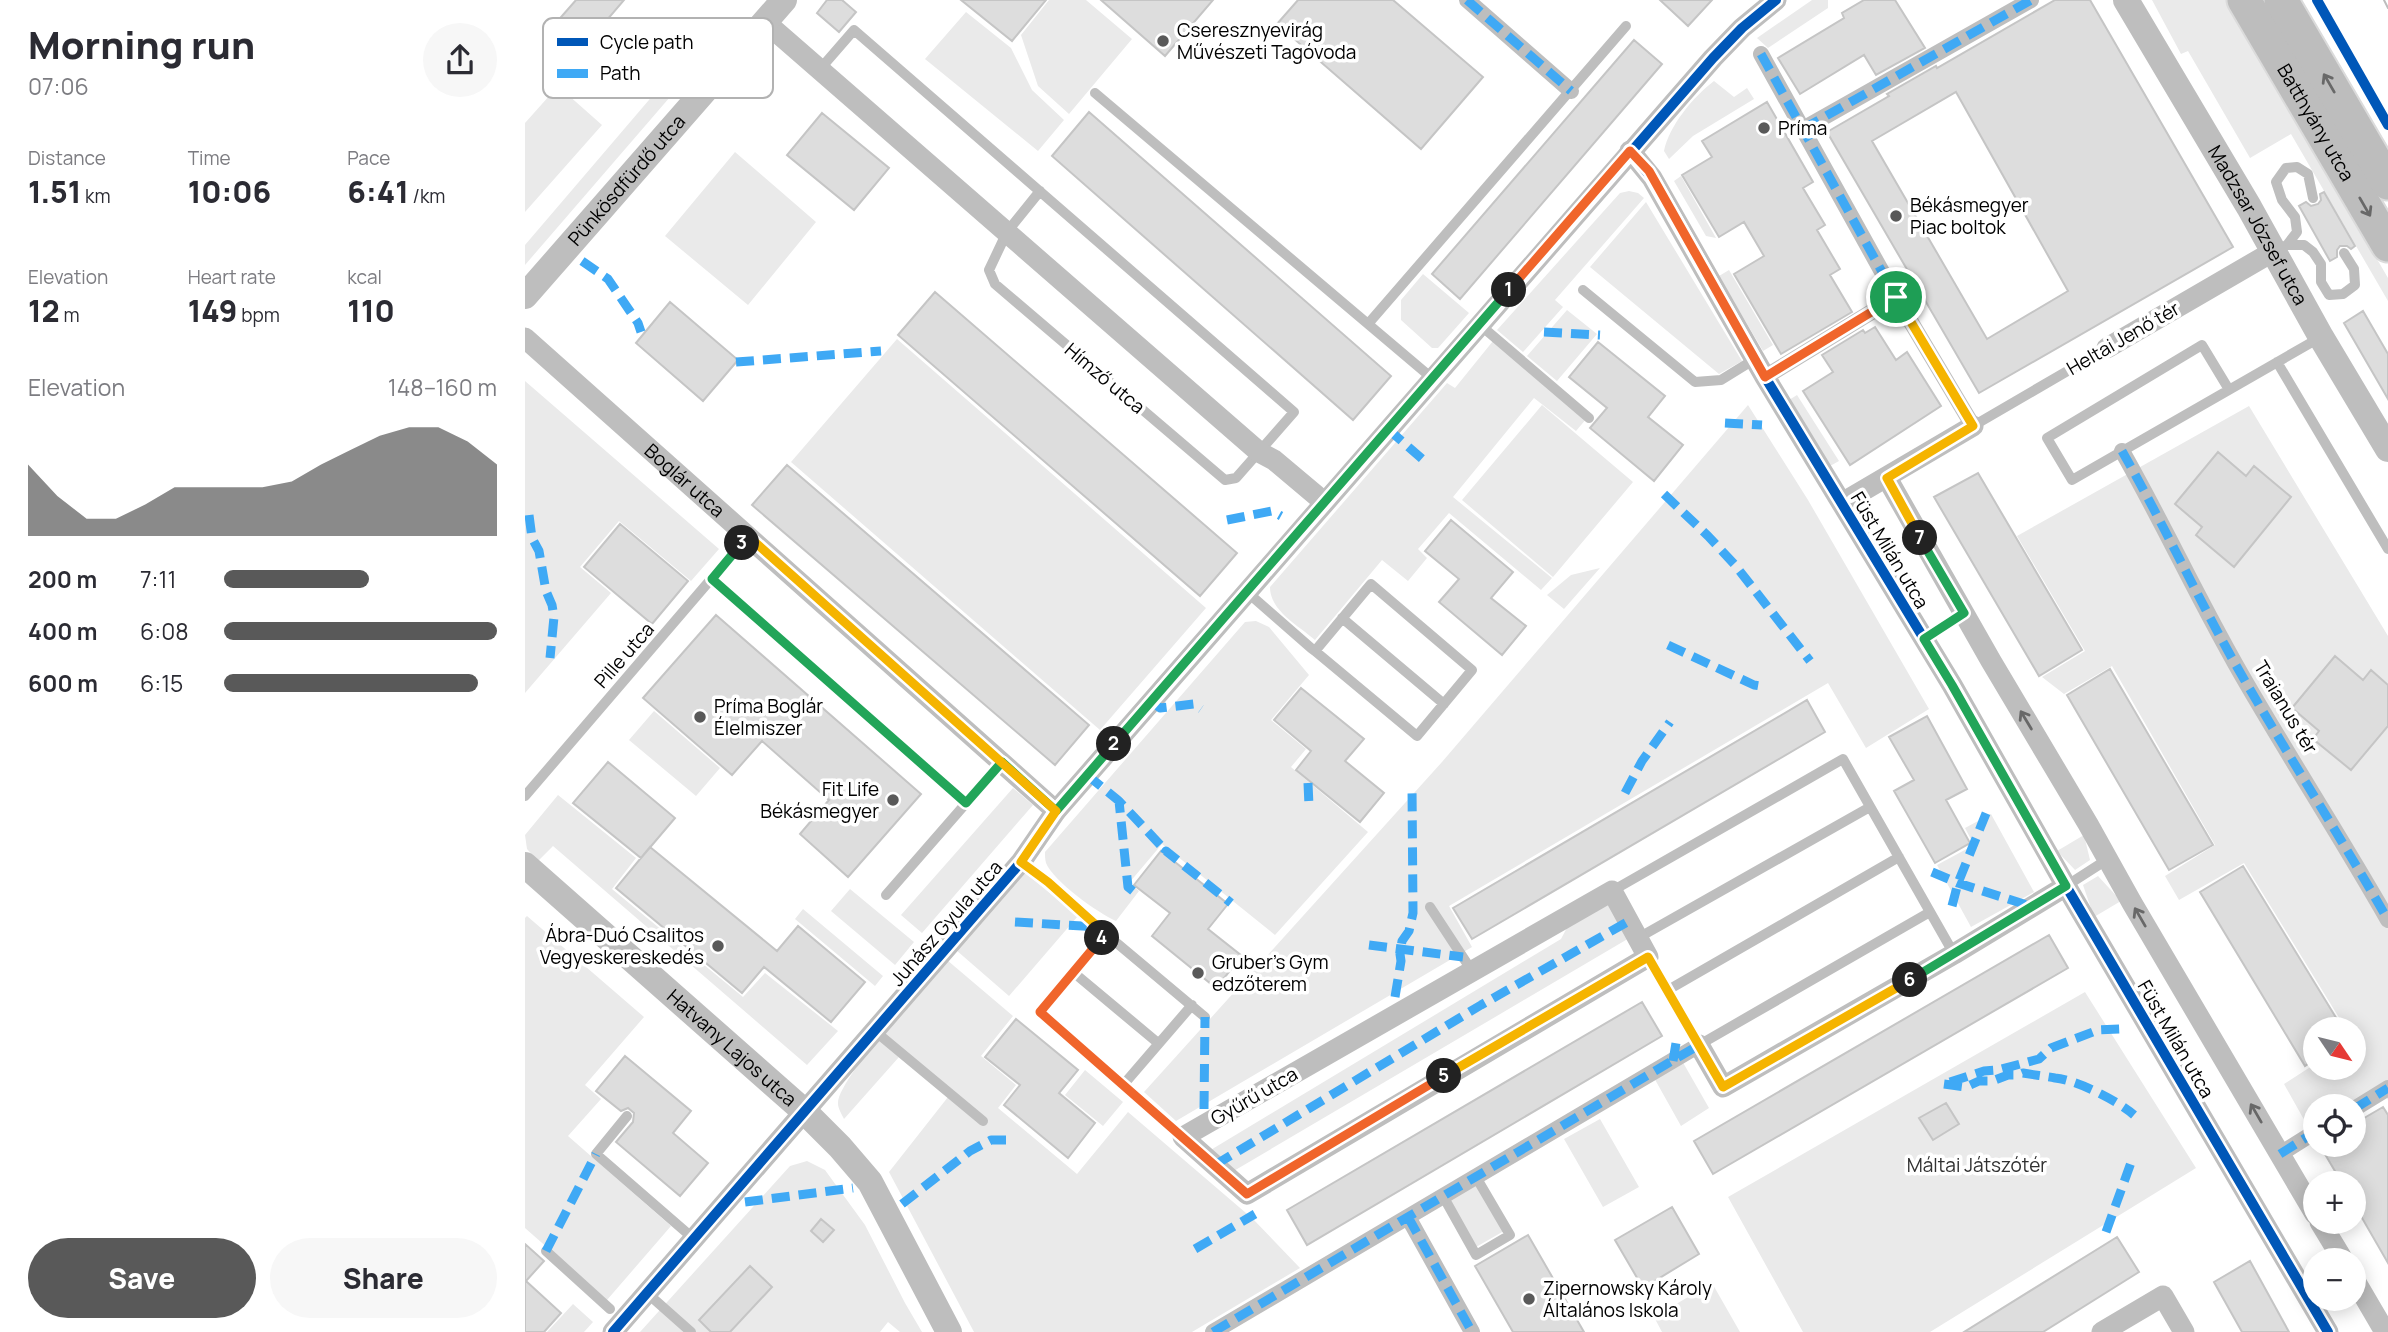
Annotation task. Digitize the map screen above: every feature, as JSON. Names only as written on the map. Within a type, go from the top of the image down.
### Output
[{"type":"main road","name":"Batthyány utca","points":[[2244,0],[2388,245]]},
{"type":"main road","name":"Batthyány utca","points":[[2281,0],[2388,183]]},
{"type":"street","name":"Pünkösdfürdő utca","points":[[768,18],[784,0]]},
{"type":"street","points":[[1467,0],[1571,91]]},
{"type":"street","name":"Juhász Gyula utca","points":[[613,1332],[1021,862],[1056,811],[1630,151],[1713,58],[1776,0]]},
{"type":"street","points":[[1803,129],[2031,0]]},
{"type":"street","name":"Madzsar József utca","points":[[2126,0],[2281,248],[2321,337],[2388,449]]},
{"type":"street","points":[[773,29],[1259,452],[1274,460],[1324,502]]},
{"type":"street","points":[[1761,54],[1896,297],[1973,426]]},
{"type":"street","name":"Pünkösdfürdő utca","points":[[525,296],[698,98]]},
{"type":"street","name":"Füst Milán utca","points":[[1630,151],[1649,171],[1760,368],[1952,685],[2066,886],[2328,1332]]},
{"type":"street","name":"Heltai Jenő tér","points":[[2107,348],[2281,248]]},
{"type":"street","points":[[1760,368],[1896,297]]},
{"type":"street","name":"Boglár utca","points":[[525,338],[1056,811]]},
{"type":"street","name":"Heltai Jenő tér","points":[[1842,503],[1973,426]]},
{"type":"street","name":"Traianus tér","points":[[2122,451],[2157,511],[2248,687],[2328,816],[2388,920]]},
{"type":"street","name":"Füst Milán utca","points":[[1887,478],[2303,1193]]},
{"type":"street","name":"Hatvany Lajos utca","points":[[525,865],[805,1112],[841,1147],[870,1182],[949,1332]]},
{"type":"street","points":[[1213,1332],[1699,1045],[1723,1087],[2066,886]]},
{"type":"street","points":[[1612,891],[1643,948]]},
{"type":"street","name":"Gyűrű utca","points":[[1612,891],[1184,1137],[1247,1194],[1643,948]]},
{"type":"street","points":[[2366,1102],[2388,1088]]},
{"type":"street","points":[[2280,1154],[2303,1140]]},
{"type":"street","points":[[1408,1217],[1472,1332]]},
{"type":"street","points":[[2102,1332],[2164,1296],[2184,1332]]},
{"type":"street","points":[[2366,1300],[2385,1332]]},
{"type":"lane","points":[[1368,324],[1626,26]]},
{"type":"lane","name":"Hímző utca","points":[[821,68],[854,30],[1040,191],[1294,412],[1236,478],[1225,480],[995,284],[989,270],[1007,232],[1040,191]]},
{"type":"lane","points":[[1094,93],[1433,379]]},
{"type":"lane","points":[[2281,248],[2297,232],[2295,217],[2282,200],[2276,181],[2286,168],[2297,167],[2308,174],[2313,198]]},
{"type":"lane","points":[[2281,248],[2304,245],[2313,252],[2321,264],[2321,282],[2329,295],[2343,294],[2354,285],[2354,269],[2344,253]]},
{"type":"lane","points":[[1583,290],[1695,382],[1721,380],[1760,368]]},
{"type":"lane","points":[[1479,324],[1590,418]]},
{"type":"lane","points":[[2228,388],[2202,345],[2047,438],[2072,480],[2321,337]]},
{"type":"lane","name":"Heltai Jenő tér","points":[[1973,426],[2107,348]]},
{"type":"lane","points":[[2277,362],[2388,549]]},
{"type":"lane","name":"Pille utca","points":[[525,796],[748,536]]},
{"type":"lane","points":[[712,579],[966,803]]},
{"type":"lane","points":[[1247,592],[1315,651],[1417,736],[1472,670],[1371,584],[1315,651]]},
{"type":"lane","points":[[1924,639],[1964,613]]},
{"type":"lane","points":[[1342,618],[1444,704]]},
{"type":"lane","points":[[1612,891],[1843,759],[1954,954]]},
{"type":"lane","points":[[885,895],[1002,762]]},
{"type":"lane","points":[[1870,807],[1643,948],[1699,1045],[1930,912]]},
{"type":"lane","points":[[1668,990],[1899,857]]},
{"type":"lane","points":[[2066,886],[2108,859]]},
{"type":"lane","points":[[1021,862],[1205,1017]]},
{"type":"lane","points":[[1430,907],[1472,971]]},
{"type":"lane","points":[[1106,934],[1040,1012],[1184,1137]]},
{"type":"lane","points":[[1073,972],[1158,1043]]},
{"type":"lane","points":[[1124,1084],[1192,1006]]},
{"type":"lane","points":[[876,1032],[983,1121]]},
{"type":"lane","points":[[627,1116],[596,1154],[694,1239]]},
{"type":"lane","points":[[1443,1196],[1476,1255],[1510,1235],[1476,1177]]},
{"type":"lane","points":[[545,1251],[610,1309]]},
{"type":"lane","points":[[647,1293],[691,1332]]},
{"type":"green space","points":[[1049,0],[1086,0],[1132,39],[1069,114],[1038,86],[1021,35]]},
{"type":"green space","points":[[1812,0],[1828,0],[1828,8],[1768,48],[1757,38]]},
{"type":"green space","points":[[2152,0],[2226,0],[2388,278],[2388,301],[2291,134],[2250,158],[2188,51],[2181,54]]},
{"type":"green space","points":[[966,12],[1011,48],[1032,90],[1064,120],[1038,151],[925,59]]},
{"type":"green space","points":[[1714,81],[1734,97],[1747,88],[1754,99],[1693,136],[1669,159],[1664,151],[1676,122],[1698,95]]},
{"type":"green space","points":[[547,98],[572,98],[602,125],[525,212],[525,123]]},
{"type":"green space","points":[[651,98],[669,98],[525,265],[525,245]]},
{"type":"green space","points":[[735,152],[816,222],[748,305],[665,236]]},
{"type":"green space","points":[[1681,176],[1716,238],[1706,236],[1674,181]]},
{"type":"green space","points":[[1629,191],[1644,198],[1555,300],[1563,307],[1523,352],[1497,330],[1620,193]]},
{"type":"green space","points":[[1646,202],[1742,361],[1719,374],[1590,267]]},
{"type":"green space","points":[[1729,270],[1773,345],[1763,351],[1719,276]]},
{"type":"green space","points":[[1423,274],[1469,313],[1438,348],[1432,348],[1401,320],[1401,300]]},
{"type":"green space","points":[[1567,310],[1597,334],[1557,381],[1527,356]]},
{"type":"green space","points":[[897,339],[1206,608],[1100,730],[791,462]]},
{"type":"green space","points":[[1493,341],[1587,418],[1576,431],[1534,398],[1453,497],[1552,578],[1541,590],[1449,513],[1418,549],[1427,558],[1408,581],[1382,560],[1315,640],[1280,610],[1271,596],[1270,587],[1447,383],[1455,388]]},
{"type":"green space","points":[[525,381],[719,549],[691,581],[619,521],[580,567],[611,593],[525,693]]},
{"type":"green space","points":[[1797,395],[1839,461],[1830,466],[1789,400]]},
{"type":"green space","points":[[1542,405],[1633,482],[1553,577],[1462,500]]},
{"type":"green space","points":[[1748,405],[1808,500],[1929,709],[1866,748],[1828,683],[1449,906],[1472,947],[1176,1121],[1144,1092],[1442,762]]},
{"type":"green space","points":[[2249,406],[2388,636],[2388,1100],[2383,1091],[2366,1100],[2366,1094],[2303,1094],[2303,1118],[2284,1084],[2303,1072],[2303,1080],[2366,1080],[2366,1017],[2339,1017],[2244,863],[2179,900],[2165,876],[2215,845],[2112,666],[2064,694],[2042,677],[2085,651],[2017,536]]},
{"type":"green space","points":[[1600,568],[1564,609],[1547,595],[1571,575]]},
{"type":"green space","points":[[1256,621],[1269,627],[1309,675],[1271,720],[1306,749],[1291,767],[1368,832],[1275,935],[1162,844],[1129,883],[1139,891],[1116,921],[1088,904],[1057,879],[1046,863],[1045,852],[1245,622]]},
{"type":"green space","points":[[654,711],[720,768],[696,796],[629,740]]},
{"type":"green space","points":[[1013,788],[1033,805],[922,933],[901,915]]},
{"type":"green space","points":[[558,795],[636,858],[612,889],[743,997],[765,973],[838,1031],[807,1065],[553,846],[538,861],[527,849],[525,835]]},
{"type":"green space","points":[[1991,814],[2034,892],[1971,927],[1937,865],[1974,845],[1965,828]]},
{"type":"green space","points":[[2084,835],[2090,860],[2075,870],[2057,851]]},
{"type":"green space","points":[[1024,872],[1078,916],[1009,996],[956,950]]},
{"type":"green space","points":[[2098,876],[2121,901],[2094,917],[2083,885]]},
{"type":"green space","points":[[850,889],[914,942],[895,965],[831,911]]},
{"type":"green space","points":[[1603,901],[1616,911],[1631,937],[1232,1172],[1209,1151],[1561,939],[1571,920]]},
{"type":"green space","points":[[803,909],[883,976],[875,986],[795,919]]},
{"type":"green space","points":[[527,916],[644,1017],[585,1085],[601,1099],[568,1136],[671,1226],[607,1300],[525,1228]]},
{"type":"green space","points":[[947,960],[1013,1016],[981,1056],[1016,1085],[998,1108],[1077,1174],[1128,1112],[1253,1219],[1300,1268],[1192,1332],[974,1332],[889,1172],[948,1097],[899,1057],[844,1119],[838,1104],[841,1092],[867,1054]]},
{"type":"green space","name":"Máltai Játszótér","points":[[2085,992],[2196,1168],[1930,1332],[1803,1332],[1728,1197]]},
{"type":"green space","points":[[1681,1059],[1709,1108],[1681,1126],[1653,1076]]},
{"type":"green space","points":[[1085,1070],[1123,1102],[1103,1126],[1065,1095]]},
{"type":"green space","points":[[1600,1119],[1639,1187],[1603,1207],[1564,1139]]},
{"type":"green space","points":[[807,1161],[825,1170],[865,1225],[922,1332],[900,1332],[888,1322],[880,1332],[640,1332],[790,1166]]},
{"type":"green space","points":[[1475,1181],[1504,1231],[1476,1247],[1447,1197]]},
{"type":"green space","points":[[1712,1283],[1740,1332],[1662,1332],[1654,1317]]},
{"type":"green space","points":[[573,1304],[593,1322],[584,1332],[547,1332]]},
{"type":"building","points":[[576,0],[624,0],[609,18],[560,18]]},
{"type":"building","points":[[827,0],[842,0],[856,12],[839,32],[817,13]]},
{"type":"building","points":[[961,0],[1046,0],[1012,41]]},
{"type":"building","name":"Cseresznyevirág Művészeti Tagóvoda","points":[[1101,0],[1213,0],[1165,56]]},
{"type":"building","points":[[1298,0],[1393,0],[1483,77],[1421,149],[1277,24]]},
{"type":"building","points":[[1660,0],[1712,0],[1688,26]]},
{"type":"building","points":[[1864,0],[1895,0],[1925,48],[1876,75],[1864,55],[1800,94],[1778,58],[1844,18],[1842,13]]},
{"type":"building","points":[[2055,0],[2090,0],[2233,247],[1979,393],[1827,132],[1889,96],[1887,94],[1936,66],[1937,68]],"holes":[[[1956,92],[2068,291],[1987,339],[1872,141]]]},
{"type":"building","points":[[1634,40],[1662,64],[1460,299],[1432,274]]},
{"type":"building","points":[[1767,102],[1813,182],[1803,188],[1825,225],[1817,230],[1840,269],[1830,275],[1852,312],[1781,354],[1734,274],[1764,256],[1744,222],[1719,237],[1682,175],[1712,157],[1702,141]]},
{"type":"building","points":[[1089,112],[1391,376],[1353,420],[1052,156]]},
{"type":"building","points":[[822,113],[889,168],[854,210],[787,155]]},
{"type":"building","points":[[2324,192],[2355,246],[2351,249],[2340,246],[2337,257],[2330,261],[2299,206],[2306,202],[2311,206],[2318,204],[2321,200],[2320,194]]},
{"type":"building","points":[[935,292],[1237,553],[1200,596],[898,335]]},
{"type":"building","points":[[670,302],[738,360],[703,401],[636,343]]},
{"type":"building","points":[[2363,311],[2388,354],[2388,399],[2344,323]]},
{"type":"building","points":[[1875,327],[1896,360],[1907,352],[1941,406],[1850,465],[1803,391],[1833,372],[1822,355],[1863,330],[1865,333]]},
{"type":"building","points":[[1598,342],[1665,396],[1648,417],[1683,445],[1654,481],[1590,428],[1607,408],[1569,377]]},
{"type":"building","points":[[2218,452],[2246,476],[2254,466],[2291,497],[2234,567],[2196,535],[2202,527],[2175,504]]},
{"type":"building","points":[[787,465],[1089,725],[1055,765],[752,505]]},
{"type":"building","points":[[1978,473],[2082,650],[2039,676],[1934,497]]},
{"type":"building","points":[[1451,520],[1513,572],[1491,598],[1526,626],[1502,655],[1439,602],[1459,579],[1425,551]]},
{"type":"building","points":[[620,524],[688,581],[652,624],[584,567]]},
{"type":"building","points":[[716,615],[921,794],[848,877],[800,834],[829,800],[762,741],[732,775],[643,698]]},
{"type":"building","points":[[2335,656],[2363,680],[2371,670],[2388,685],[2388,726],[2351,770],[2313,739],[2319,731],[2292,708]]},
{"type":"building","points":[[2110,669],[2213,845],[2169,870],[2067,695]]},
{"type":"building","points":[[1301,688],[1364,739],[1345,761],[1384,793],[1360,822],[1296,770],[1311,751],[1274,720]]},
{"type":"building","points":[[1807,700],[1825,732],[1472,939],[1453,908]]},
{"type":"building","points":[[1927,716],[1967,789],[1946,800],[1970,843],[1935,863],[1894,791],[1914,780],[1889,737]]},
{"type":"building","points":[[608,762],[675,818],[641,858],[573,803]]},
{"type":"building","points":[[650,847],[777,951],[798,926],[865,982],[831,1022],[764,967],[742,993],[616,888]]},
{"type":"building","points":[[1161,851],[1228,904],[1208,929],[1242,956],[1216,988],[1152,936],[1170,913],[1134,885]]},
{"type":"building","points":[[2243,866],[2336,1017],[2303,1017],[2303,1063],[2200,892]]},
{"type":"building","points":[[2049,935],[2068,968],[1713,1174],[1694,1141]]},
{"type":"building","points":[[1642,1002],[1662,1036],[1307,1245],[1287,1210]]},
{"type":"building","points":[[1016,1019],[1078,1070],[1059,1093],[1095,1123],[1068,1158],[1004,1105],[1020,1085],[985,1057]]},
{"type":"building","points":[[625,1056],[691,1111],[673,1133],[708,1163],[680,1196],[616,1142],[633,1122],[634,1113],[628,1108],[621,1111],[596,1091]]},
{"type":"building","points":[[1946,1103],[1959,1124],[1933,1140],[1919,1118]]},
{"type":"building","points":[[2383,1107],[2388,1115],[2388,1263],[2366,1225],[2366,1171],[2335,1171],[2327,1157],[2366,1157],[2366,1117]]},
{"type":"building","points":[[1672,1207],[1699,1254],[1643,1288],[1615,1240]]},
{"type":"building","points":[[821,1219],[834,1230],[823,1242],[811,1231]]},
{"type":"building","name":"Zipernowsky Károly Általános Iskola","points":[[1528,1235],[1584,1332],[1513,1332],[1475,1266]]},
{"type":"building","points":[[2117,1237],[2139,1272],[2043,1332],[1964,1332]]},
{"type":"building","points":[[525,1244],[544,1261],[526,1281],[561,1313],[544,1332],[525,1332]]},
{"type":"building","points":[[2250,1261],[2289,1332],[2242,1332],[2214,1282]]},
{"type":"building","points":[[750,1266],[772,1287],[730,1332],[711,1332],[699,1320]]},
{"type":"tram line","points":[[2384,0],[2388,8]]},
{"type":"marked path","points":[[1467,0],[1571,91]]},
{"type":"marked path","points":[[1803,129],[2031,0]]},
{"type":"marked path","points":[[1761,54],[1896,297],[1973,426]]},
{"type":"marked path","points":[[582,261],[608,279],[638,323],[641,332]]},
{"type":"marked path","points":[[1765,377],[1896,297]]},
{"type":"marked path","points":[[1544,332],[1600,335]]},
{"type":"marked path","points":[[736,362],[881,351]]},
{"type":"marked path","points":[[1725,423],[1762,425]]},
{"type":"marked path","points":[[1388,429],[1428,464]]},
{"type":"marked path","points":[[2122,451],[2231,657],[2388,920]]},
{"type":"marked path","points":[[1664,494],[1735,565],[1810,661]]},
{"type":"marked path","points":[[1227,520],[1272,511],[1281,516]]},
{"type":"marked path","points":[[529,515],[532,538],[539,551],[554,617],[550,658]]},
{"type":"marked path","points":[[1668,645],[1754,685],[1766,687]]},
{"type":"marked path","points":[[1151,701],[1160,708],[1194,704],[1201,709]]},
{"type":"marked path","points":[[1625,793],[1642,761],[1670,722]]},
{"type":"marked path","points":[[1087,775],[1119,801]]},
{"type":"marked path","points":[[1308,783],[1309,806]]},
{"type":"marked path","points":[[1395,997],[1402,941],[1409,931],[1413,913],[1412,786]]},
{"type":"marked path","points":[[1133,891],[1128,887],[1119,801],[1166,851]]},
{"type":"marked path","points":[[1952,906],[1958,883],[1989,806]]},
{"type":"marked path","points":[[1164,854],[1166,851],[1231,903]]},
{"type":"marked path","points":[[1932,872],[2033,907]]},
{"type":"marked path","points":[[1215,1165],[1481,1005],[1629,921]]},
{"type":"marked path","points":[[1015,922],[1098,927]]},
{"type":"marked path","points":[[1369,945],[1463,957]]},
{"type":"marked path","points":[[1204,1109],[1205,1017]]},
{"type":"marked path","points":[[1950,1082],[1984,1071],[2039,1059],[2051,1048],[2098,1030],[2120,1029]]},
{"type":"marked path","points":[[1673,1061],[1676,1043]]},
{"type":"marked path","points":[[1213,1332],[1699,1045]]},
{"type":"marked path","points":[[1944,1084],[1966,1087],[1979,1081],[1992,1081],[2023,1073],[2051,1077],[2097,1092],[2134,1115]]},
{"type":"marked path","points":[[2366,1102],[2388,1088]]},
{"type":"marked path","points":[[902,1204],[970,1151],[991,1140],[1006,1140]]},
{"type":"marked path","points":[[2280,1154],[2303,1140]]},
{"type":"marked path","points":[[546,1251],[596,1154]]},
{"type":"marked path","points":[[2106,1232],[2133,1157]]},
{"type":"marked path","points":[[745,1202],[853,1188]]},
{"type":"marked path","points":[[1195,1249],[1255,1214]]},
{"type":"marked path","points":[[1408,1217],[1472,1332]]},
{"type":"cycle path","points":[[613,1332],[1021,862],[1056,811],[1713,58],[1742,28],[1776,0]]},
{"type":"cycle path","points":[[2317,0],[2388,125]]},
{"type":"cycle path","points":[[1630,151],[1652,178],[1765,377],[1952,685],[2066,886],[2328,1332]]},
{"type":"place","name":"Cseresznyevirág Művészeti Tagóvoda","points":[[1163,41]]},
{"type":"place","name":"Príma","points":[[1764,128]]},
{"type":"place","name":"Békásmegyer Piac boltok","points":[[1896,216]]},
{"type":"place","name":"Príma Boglár Élelmiszer","points":[[700,717]]},
{"type":"place","name":"Fit Life Békásmegyer","points":[[893,800]]},
{"type":"place","name":"Ábra-Duó Csalitos Vegyeskereskedés","points":[[718,946]]},
{"type":"place","name":"Gruber's Gym edzőterem","points":[[1198,973]]},
{"type":"place","name":"Zipernowsky Károly Általános Iskola","points":[[1529,1299]]},
{"type":"route","points":[[1896,297],[1765,377],[1649,171],[1630,151],[1056,811],[1002,762],[966,803],[712,579],[748,536],[1019,777],[1056,811],[1021,862],[1048,882],[1106,934],[1040,1012],[1247,1194],[1648,957],[1723,1087],[2066,886],[1924,639],[1964,613],[1887,478],[1973,426],[1896,297]]}]
